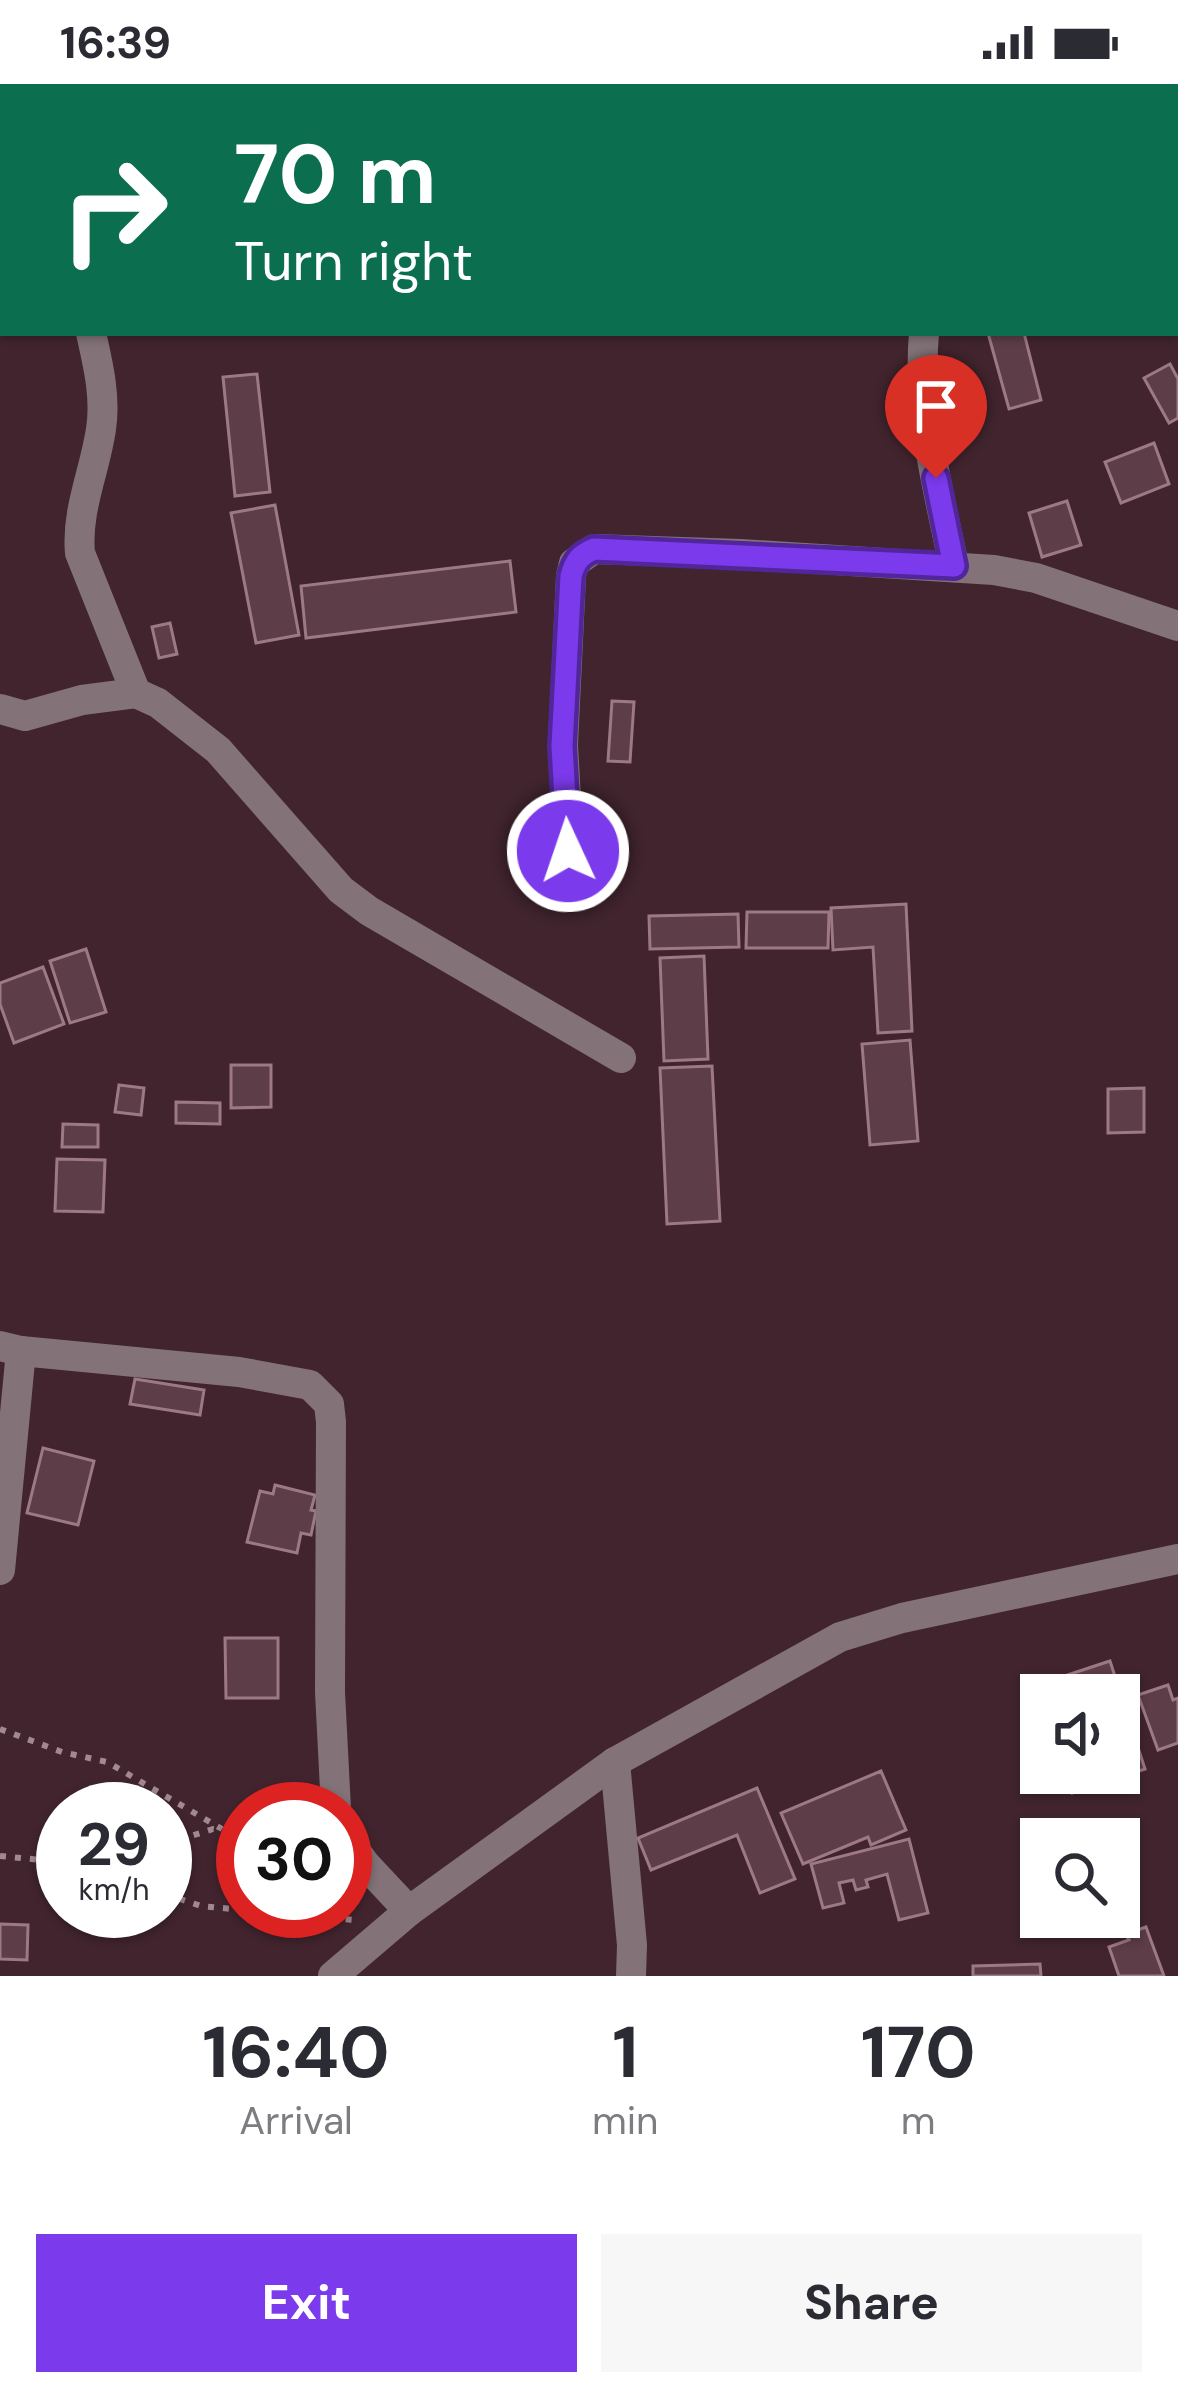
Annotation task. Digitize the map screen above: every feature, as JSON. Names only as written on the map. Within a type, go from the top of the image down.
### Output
[{"type":"street","points":[[92,336],[102,393],[101,427],[77,528],[80,553],[147,698],[232,764],[341,890],[369,911],[621,1058]]},
{"type":"street","points":[[924,336],[922,410],[954,566]]},
{"type":"street","points":[[568,851],[562,746],[571,576],[574,563],[594,549],[954,566],[1036,578],[1178,626]]},
{"type":"street","points":[[8,719],[82,700],[147,698]]},
{"type":"street","points":[[0,1570],[10,1348],[239,1372],[310,1385],[329,1404],[331,1422],[330,1692],[335,1782]]},
{"type":"street","points":[[333,1976],[400,1918],[615,1762],[840,1637],[902,1618],[1178,1559]]},
{"type":"street","points":[[615,1762],[631,1976]]},
{"type":"street","points":[[372,1877],[400,1918]]},
{"type":"path","points":[[0,1729],[62,1752],[107,1762],[216,1826]]},
{"type":"path","points":[[0,1856],[36,1859]]},
{"type":"path","points":[[372,1917],[400,1918]]},
{"type":"building","points":[[989,336],[1025,336],[1041,400],[1009,409]]},
{"type":"building","points":[[1170,364],[1178,379],[1178,418],[1169,423],[1144,378]]},
{"type":"building","points":[[257,374],[270,492],[235,496],[223,377]]},
{"type":"building","points":[[1154,443],[1169,484],[1121,503],[1105,462]]},
{"type":"building","points":[[1067,501],[1081,545],[1042,557],[1029,513]]},
{"type":"building","points":[[275,505],[299,635],[256,643],[231,513]]},
{"type":"building","points":[[510,561],[516,612],[306,638],[301,586]]},
{"type":"building","points":[[170,623],[177,654],[159,658],[152,627]]},
{"type":"building","points":[[612,701],[634,702],[630,762],[608,761]]},
{"type":"building","points":[[906,904],[912,1031],[878,1033],[873,947],[833,950],[831,908]]},
{"type":"building","points":[[747,912],[829,912],[828,948],[746,948]]},
{"type":"building","points":[[738,914],[739,947],[650,949],[649,916]]},
{"type":"building","points":[[86,949],[106,1012],[70,1023],[50,961]]},
{"type":"building","points":[[704,956],[708,1059],[664,1061],[660,958]]},
{"type":"building","points":[[43,967],[64,1024],[14,1043],[0,1004],[0,983]]},
{"type":"building","points":[[910,1040],[918,1141],[870,1145],[862,1044]]},
{"type":"building","points":[[231,1065],[271,1065],[271,1107],[231,1108]]},
{"type":"building","points":[[712,1066],[720,1221],[667,1224],[660,1068]]},
{"type":"building","points":[[119,1085],[144,1088],[141,1115],[115,1112]]},
{"type":"building","points":[[1144,1088],[1144,1132],[1108,1133],[1108,1089]]},
{"type":"building","points":[[176,1102],[220,1103],[220,1124],[176,1123]]},
{"type":"building","points":[[63,1124],[98,1125],[98,1147],[62,1147]]},
{"type":"building","points":[[57,1159],[105,1160],[103,1212],[55,1211]]},
{"type":"building","points":[[135,1379],[204,1390],[200,1415],[130,1404]]},
{"type":"building","points":[[43,1448],[94,1461],[78,1525],[27,1513]]},
{"type":"building","points":[[275,1485],[315,1495],[311,1535],[301,1533],[297,1553],[247,1542],[260,1491],[273,1494]]},
{"type":"building","points":[[225,1638],[278,1638],[278,1698],[226,1698]]},
{"type":"building","points":[[1110,1661],[1114,1674],[1070,1674]]},
{"type":"building","points":[[1168,1685],[1173,1700],[1178,1698],[1178,1743],[1158,1750],[1140,1694]]},
{"type":"building","points":[[881,1771],[906,1830],[871,1845],[868,1837],[803,1864],[781,1813]]},
{"type":"building","points":[[757,1788],[795,1879],[760,1893],[737,1835],[651,1870],[638,1838]]},
{"type":"building","points":[[909,1839],[928,1913],[899,1920],[887,1874],[866,1880],[868,1887],[856,1890],[853,1880],[839,1883],[844,1903],[823,1908],[811,1864]]},
{"type":"building","points":[[0,1924],[28,1925],[27,1960],[0,1959]]},
{"type":"building","points":[[1146,1927],[1164,1976],[1119,1976],[1109,1947],[1140,1938],[1140,1929]]},
{"type":"building","points":[[1040,1964],[1041,1976],[973,1976],[973,1966]]},
{"type":"route","points":[[568,851],[562,746],[574,563],[594,549],[954,566],[936,478]]}]
